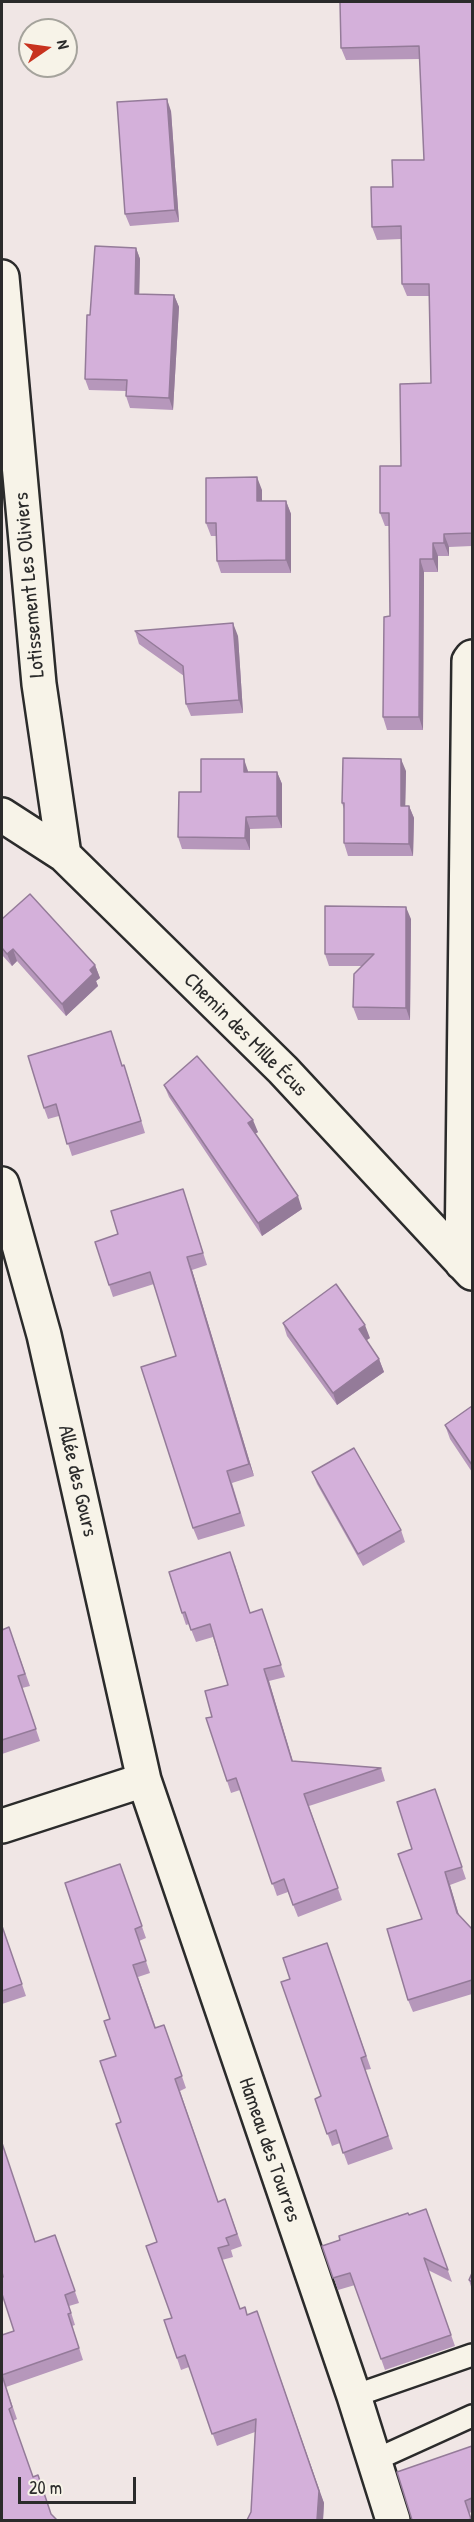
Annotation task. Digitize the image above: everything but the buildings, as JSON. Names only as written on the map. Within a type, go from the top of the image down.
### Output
[{"type":"street","name":"Lotissement Les Oliviers","points":[[2,277],[39,684],[64,855]]},
{"type":"street","points":[[467,1268],[469,660],[472,657]]},
{"type":"street","name":"Chemin des Mille Écus","points":[[4,819],[64,855],[283,1070],[467,1268]]},
{"type":"street","name":"Allée des Gours","points":[[2,1184],[44,1335],[144,1780]]},
{"type":"street","points":[[2,1826],[144,1780]]},
{"type":"street","name":"Hameau des Tourres","points":[[144,1780],[354,2396],[393,2520]]},
{"type":"lane","points":[[354,2396],[472,2355]]},
{"type":"lane","points":[[375,2460],[472,2416]]}]
